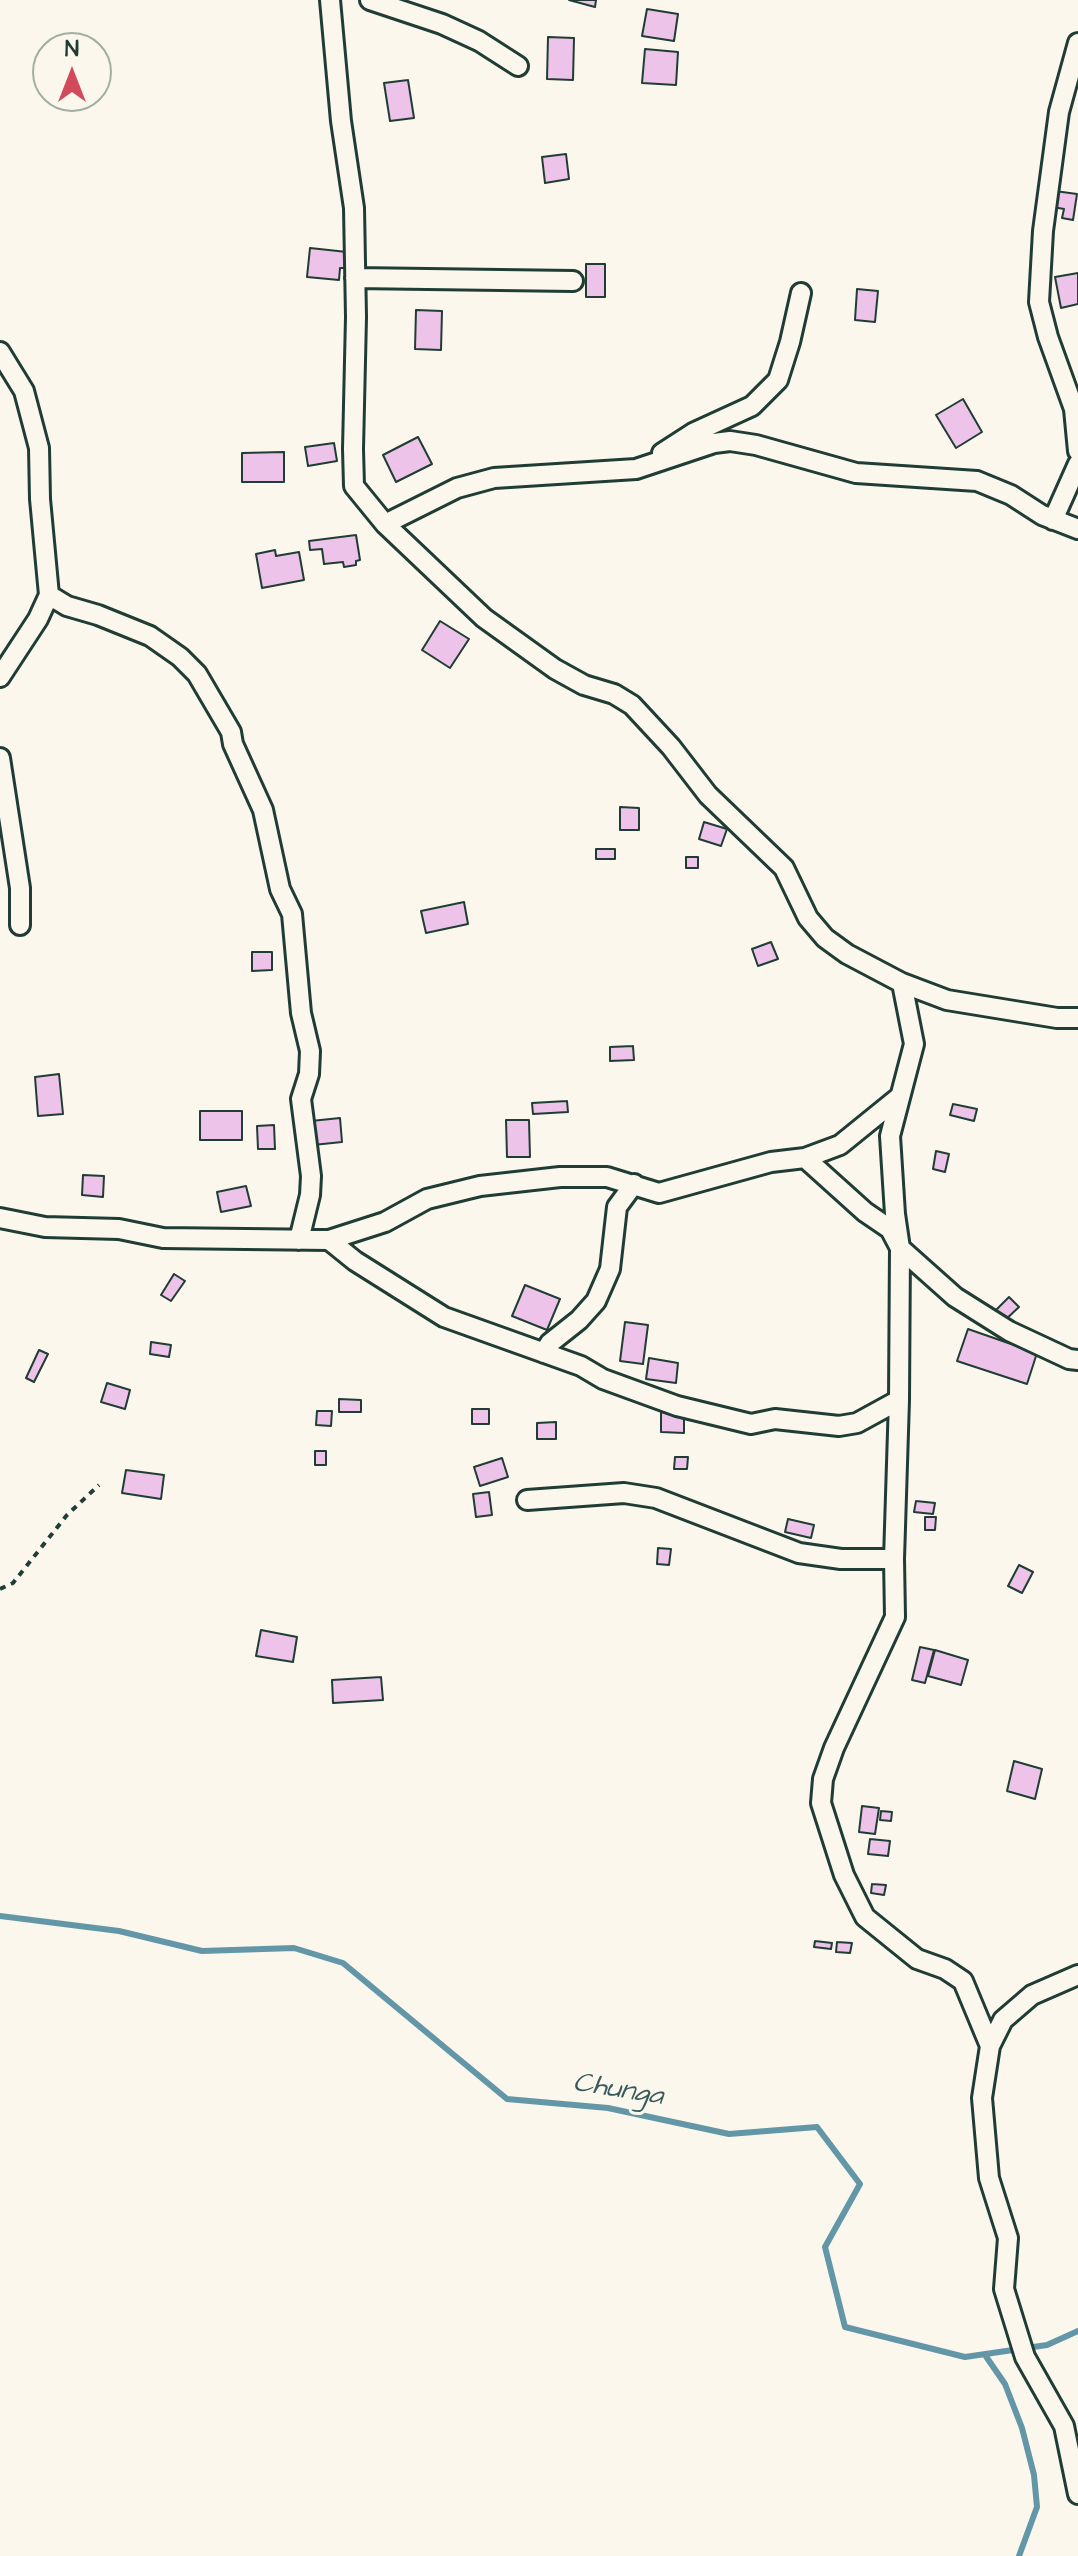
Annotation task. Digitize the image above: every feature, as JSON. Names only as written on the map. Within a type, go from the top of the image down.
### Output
[{"type":"street","points":[[330,0],[341,121],[354,208],[354,486],[385,524],[484,618],[555,669],[632,705],[671,747],[708,795],[784,868],[808,918],[825,938],[847,954],[902,983],[947,1000],[1042,1016],[1078,1018]]},
{"type":"street","points":[[370,0],[442,24],[479,41],[518,66]]},
{"type":"street","points":[[1078,43],[1059,112],[1043,231],[1039,302],[1074,409],[1078,451]]},
{"type":"street","points":[[355,278],[573,281]]},
{"type":"street","points":[[636,469],[693,433],[752,406],[778,380],[801,293]]},
{"type":"street","points":[[0,352],[24,391],[39,448],[40,499],[49,595],[38,619],[0,677]]},
{"type":"street","points":[[385,524],[457,488],[494,478],[636,469],[714,443],[730,441],[756,445],[856,473],[977,481],[1011,495],[1053,520],[1078,529]]},
{"type":"street","points":[[1053,520],[1078,464]]},
{"type":"street","points":[[49,595],[67,606],[150,636],[180,657],[197,674],[231,732],[233,744],[263,810],[280,889],[292,914],[301,1013],[310,1051],[309,1074],[301,1099],[311,1176],[310,1195],[299,1240]]},
{"type":"street","points":[[0,758],[20,888],[20,925]]},
{"type":"street","points":[[902,983],[914,1044],[890,1136],[900,1248],[895,1617],[834,1748],[823,1779],[821,1803],[844,1875],[865,1917],[917,1959],[945,1969],[963,1981],[990,2046]]},
{"type":"street","points":[[0,1218],[45,1227],[119,1229],[163,1238],[329,1240],[385,1222],[427,1199],[480,1186],[560,1177],[607,1177],[659,1193],[771,1162],[805,1158],[840,1145],[898,1098]]},
{"type":"street","points":[[805,1158],[865,1212],[890,1229],[900,1248],[976,1312],[1075,1362]]},
{"type":"street","points":[[544,1353],[550,1343],[579,1320],[596,1301],[610,1269],[617,1207],[634,1184]]},
{"type":"street","points":[[329,1240],[355,1261],[444,1317],[677,1406],[751,1424],[775,1419],[839,1426],[857,1423],[899,1400]]},
{"type":"street","points":[[527,1500],[624,1493],[656,1498],[799,1553],[841,1559],[894,1559]]},
{"type":"street","points":[[1078,1975],[1032,1995],[1003,2020],[990,2046],[982,2098],[989,2178],[1008,2238],[1004,2289],[1025,2357],[1064,2426],[1078,2494]]},
{"type":"path","points":[[0,1589],[13,1583],[67,1515],[99,1485]]},
{"type":"building","points":[[569,0],[596,0],[595,7]]},
{"type":"building","points":[[647,9],[678,14],[674,41],[642,36]]},
{"type":"building","points":[[548,37],[574,38],[573,80],[547,79]]},
{"type":"building","points":[[645,49],[678,52],[676,85],[642,83]]},
{"type":"building","points":[[408,80],[414,118],[390,121],[384,83]]},
{"type":"building","points":[[566,154],[569,179],[545,183],[542,157]]},
{"type":"building","points":[[1055,191],[1077,194],[1073,220],[1062,218],[1064,209],[1053,207]]},
{"type":"building","points":[[310,248],[347,252],[345,268],[340,268],[339,280],[307,277]]},
{"type":"building","points":[[586,264],[605,264],[605,297],[586,297]]},
{"type":"building","points":[[1078,273],[1078,304],[1061,308],[1055,277]]},
{"type":"building","points":[[857,289],[878,291],[875,322],[855,320]]},
{"type":"building","points":[[416,310],[442,311],[441,350],[415,349]]},
{"type":"building","points":[[963,399],[982,432],[956,448],[936,415]]},
{"type":"building","points":[[418,437],[432,464],[396,482],[383,455]]},
{"type":"building","points":[[334,443],[337,461],[308,466],[305,447]]},
{"type":"building","points":[[284,452],[284,482],[242,482],[242,453]]},
{"type":"building","points":[[356,535],[360,560],[356,561],[356,565],[344,567],[343,562],[324,564],[322,549],[310,550],[309,541]]},
{"type":"building","points":[[275,550],[276,556],[299,552],[304,580],[262,588],[256,554]]},
{"type":"building","points":[[440,621],[469,639],[450,668],[422,650]]},
{"type":"building","points":[[620,807],[639,808],[639,830],[620,830]]},
{"type":"building","points":[[704,822],[727,829],[721,846],[699,839]]},
{"type":"building","points":[[596,849],[615,849],[615,859],[596,859]]},
{"type":"building","points":[[686,857],[698,857],[698,868],[686,868]]},
{"type":"building","points":[[464,902],[468,924],[426,933],[421,911]]},
{"type":"building","points":[[771,942],[778,959],[758,966],[752,949]]},
{"type":"building","points":[[252,952],[272,952],[272,970],[252,971]]},
{"type":"building","points":[[633,1046],[634,1060],[610,1061],[610,1047]]},
{"type":"building","points":[[59,1074],[63,1114],[38,1116],[35,1077]]},
{"type":"building","points":[[567,1101],[568,1112],[533,1114],[532,1103]]},
{"type":"building","points":[[953,1104],[977,1109],[974,1121],[950,1115]]},
{"type":"building","points":[[200,1111],[242,1111],[242,1140],[200,1140]]},
{"type":"building","points":[[340,1118],[342,1142],[313,1145],[311,1121]]},
{"type":"building","points":[[506,1120],[529,1120],[530,1157],[507,1157]]},
{"type":"building","points":[[274,1125],[275,1149],[258,1149],[257,1126]]},
{"type":"building","points":[[936,1151],[949,1154],[945,1172],[933,1169]]},
{"type":"building","points":[[83,1175],[104,1176],[103,1197],[82,1195]]},
{"type":"building","points":[[246,1186],[251,1206],[221,1212],[217,1192]]},
{"type":"building","points":[[174,1274],[185,1281],[171,1301],[161,1295]]},
{"type":"building","points":[[525,1285],[560,1299],[547,1330],[512,1316]]},
{"type":"building","points":[[1009,1297],[1019,1307],[1003,1322],[994,1312]]},
{"type":"building","points":[[625,1322],[648,1325],[643,1364],[620,1361]]},
{"type":"building","points":[[968,1329],[1037,1353],[1027,1384],[957,1361]]},
{"type":"building","points":[[151,1342],[171,1345],[169,1357],[150,1354]]},
{"type":"building","points":[[39,1350],[48,1354],[34,1382],[26,1378]]},
{"type":"building","points":[[649,1358],[678,1363],[676,1383],[646,1379]]},
{"type":"building","points":[[107,1383],[130,1390],[125,1409],[101,1402]]},
{"type":"building","points":[[339,1399],[361,1400],[361,1412],[339,1412]]},
{"type":"building","points":[[472,1409],[489,1409],[489,1424],[472,1424]]},
{"type":"building","points":[[317,1411],[332,1411],[331,1426],[316,1425]]},
{"type":"building","points":[[661,1412],[684,1413],[684,1433],[661,1432]]},
{"type":"building","points":[[556,1422],[556,1439],[537,1439],[537,1423]]},
{"type":"building","points":[[315,1451],[326,1451],[326,1465],[315,1465]]},
{"type":"building","points":[[675,1457],[688,1457],[687,1469],[674,1469]]},
{"type":"building","points":[[502,1458],[508,1477],[480,1486],[474,1467]]},
{"type":"building","points":[[126,1470],[164,1475],[161,1499],[122,1493]]},
{"type":"building","points":[[489,1492],[492,1515],[476,1517],[473,1494]]},
{"type":"building","points":[[916,1501],[935,1503],[933,1514],[914,1512]]},
{"type":"building","points":[[925,1517],[936,1517],[935,1530],[925,1530]]},
{"type":"building","points":[[788,1519],[814,1525],[811,1538],[785,1532]]},
{"type":"building","points":[[658,1548],[671,1549],[669,1565],[657,1564]]},
{"type":"building","points":[[1019,1565],[1033,1572],[1022,1593],[1008,1586]]},
{"type":"building","points":[[261,1630],[297,1637],[293,1662],[256,1656]]},
{"type":"building","points":[[920,1647],[934,1650],[925,1683],[912,1680]]},
{"type":"building","points":[[935,1650],[968,1660],[961,1685],[928,1676]]},
{"type":"building","points":[[381,1677],[383,1700],[333,1703],[332,1680]]},
{"type":"building","points":[[1014,1761],[1042,1769],[1035,1799],[1007,1791]]},
{"type":"building","points":[[862,1806],[879,1808],[875,1834],[859,1832]]},
{"type":"building","points":[[881,1811],[892,1812],[891,1821],[880,1820]]},
{"type":"building","points":[[870,1839],[890,1841],[888,1856],[868,1854]]},
{"type":"building","points":[[872,1884],[886,1885],[884,1895],[871,1893]]},
{"type":"building","points":[[815,1941],[832,1943],[831,1949],[814,1947]]},
{"type":"building","points":[[837,1942],[852,1943],[850,1953],[836,1952]]},
{"type":"waterway","name":"Chunga","points":[[0,1916],[119,1931],[202,1951],[294,1948],[343,1963],[507,2099],[608,2108],[729,2134],[817,2127],[860,2184],[825,2247],[845,2327],[965,2357],[1047,2345],[1078,2331]]},
{"type":"waterway","points":[[985,2355],[1005,2384],[1022,2428],[1034,2475],[1037,2507],[1019,2556]]}]
